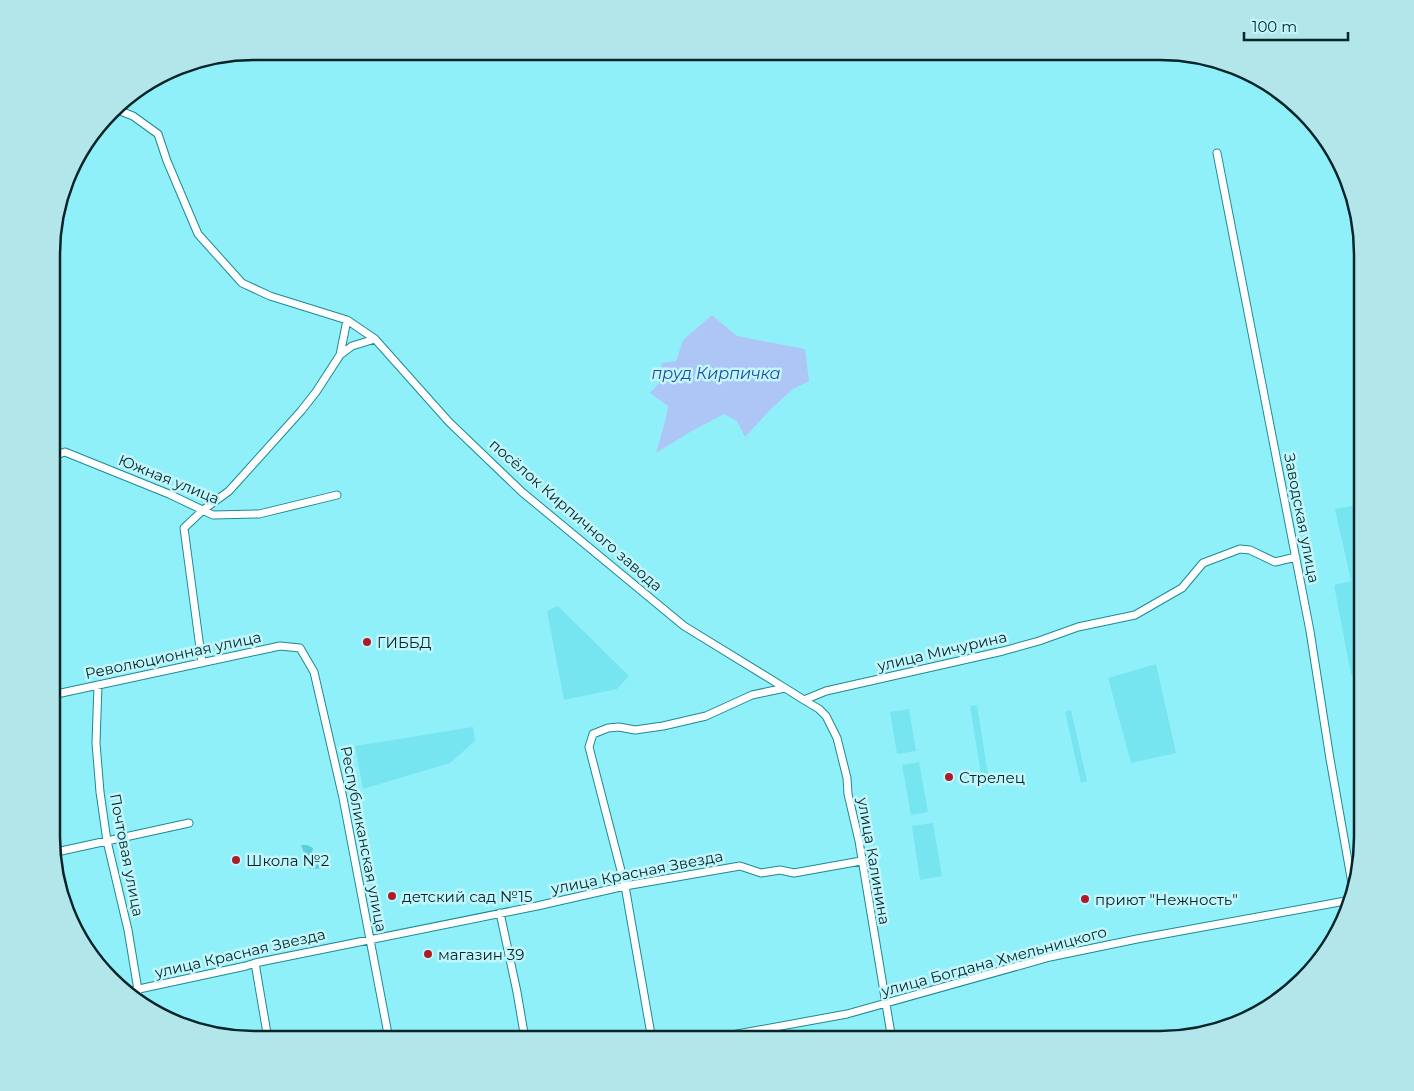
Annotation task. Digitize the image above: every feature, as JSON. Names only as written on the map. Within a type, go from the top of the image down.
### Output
[{"type":"street","name":"посёлок Кирпичного завода","points":[[122,112],[133,116],[158,134],[167,161],[198,234],[242,283],[270,296],[347,320],[375,339],[449,422],[522,492],[684,626],[785,688]]},
{"type":"street","name":"Заводская улица","points":[[1217,153],[1310,631],[1350,873]]},
{"type":"street","points":[[202,663],[184,528],[229,490],[301,411],[328,375],[340,355],[347,320]]},
{"type":"street","points":[[340,355],[352,346],[375,339]]},
{"type":"street","name":"Южная улица","points":[[60,454],[65,452],[169,494],[214,515],[259,514],[337,495]]},
{"type":"street","name":"улица Мичурина","points":[[804,700],[826,691],[1003,651],[1078,628],[1135,615],[1182,588],[1203,563],[1240,549],[1250,550],[1275,562],[1296,557]]},
{"type":"street","name":"Революционная улица","points":[[60,693],[280,646],[300,648]]},
{"type":"street","name":"Республиканская улица","points":[[300,648],[314,672],[343,798],[387,1031]]},
{"type":"street","name":"Почтовая улица","points":[[98,685],[96,743],[106,841],[128,930],[138,990]]},
{"type":"street","points":[[650,1031],[625,886],[589,746],[593,734],[608,728],[620,727],[635,730],[706,716],[752,695],[785,688],[804,700]]},
{"type":"street","name":"улица Калинина","points":[[804,700],[819,709],[826,716],[837,738],[847,778],[891,1031]]},
{"type":"street","points":[[60,851],[189,823]]},
{"type":"street","name":"улица Красная Звезда","points":[[138,990],[255,963],[625,886],[740,866],[761,873],[780,870],[794,873],[861,861]]},
{"type":"street","name":"улица Богдана Хмельницкого","points":[[754,1031],[848,1014],[1050,957],[1343,901]]},
{"type":"street","points":[[500,913],[523,1031]]},
{"type":"street","points":[[255,963],[267,1031]]},
{"type":"shaded area","points":[[1354,506],[1354,674],[1351,675],[1334,585],[1351,581],[1335,509]]},
{"type":"shaded area","points":[[558,606],[629,676],[617,689],[564,700],[547,611]]},
{"type":"shaded area","points":[[1156,664],[1176,753],[1131,763],[1108,678]]},
{"type":"shaded area","points":[[977,705],[988,774],[981,775],[970,706]]},
{"type":"shaded area","points":[[909,709],[916,751],[897,754],[890,712]]},
{"type":"shaded area","points":[[1071,710],[1087,781],[1081,783],[1065,712]]},
{"type":"shaded area","points":[[473,727],[475,741],[450,763],[363,789],[355,746]]},
{"type":"shaded area","points":[[919,762],[928,812],[911,815],[902,765]]},
{"type":"shaded area","points":[[933,823],[942,876],[920,880],[912,826]]},
{"type":"shaded area","points":[[301,845],[313,848],[311,858],[329,863],[330,868],[310,869]]},
{"type":"water","name":"пруд Кирпичка","points":[[712,315],[737,336],[805,349],[809,381],[793,389],[745,437],[737,421],[724,414],[656,453],[668,406],[650,393],[663,379],[661,363],[676,361],[683,340]]},
{"type":"place","name":"ГИББД","points":[[367,642]]},
{"type":"place","name":"Стрелец","points":[[949,777]]},
{"type":"place","name":"Школа №2","points":[[236,860]]},
{"type":"place","name":"детский сад №15","points":[[392,896]]},
{"type":"place","name":"приют \"Нежность\"","points":[[1085,899]]},
{"type":"place","name":"магазин 39","points":[[428,954]]}]
